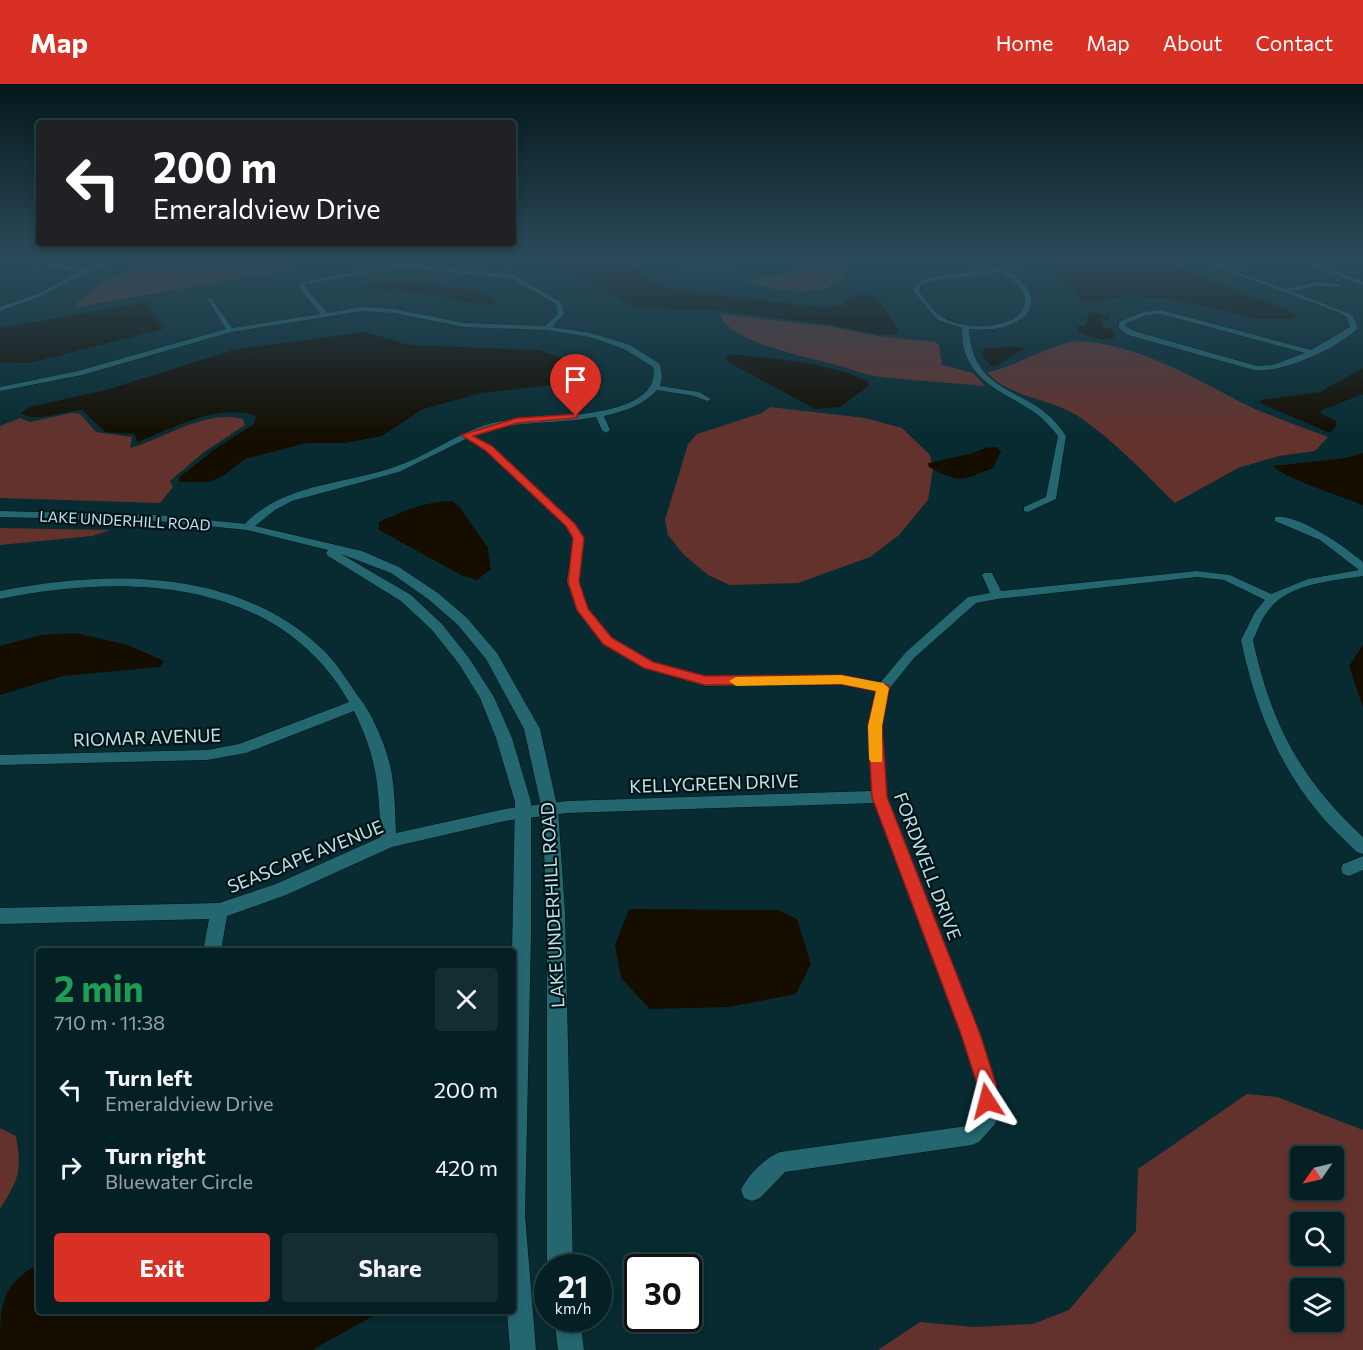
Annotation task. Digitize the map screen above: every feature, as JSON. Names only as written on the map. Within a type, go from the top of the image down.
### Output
[{"type":"street","points":[[223,319],[230,330]]},
{"type":"street","points":[[0,389],[79,373],[230,330],[294,319]]},
{"type":"street","points":[[247,527],[265,511],[288,499],[388,473],[411,464],[466,435],[517,421],[599,414],[641,400],[657,388],[660,378],[657,366],[642,354],[612,341],[547,328],[464,325],[436,319]]},
{"type":"street","points":[[547,328],[556,319]]},
{"type":"street","points":[[940,319],[965,327],[1004,324],[1015,319]]},
{"type":"street","points":[[1130,319],[1121,323],[1121,327],[1131,333],[1257,368],[1275,368],[1350,332],[1354,328],[1353,319]]},
{"type":"street","points":[[1187,319],[1310,352]]},
{"type":"street","points":[[965,327],[965,342],[970,359],[981,376],[1055,422],[1062,436],[1051,500],[1028,509]]},
{"type":"street","points":[[657,388],[696,394],[707,399]]},
{"type":"street","points":[[599,414],[606,430]]},
{"type":"street","points":[[466,435],[488,448],[570,524],[578,538],[573,582],[583,610],[608,641],[648,665],[705,681],[841,679],[883,688]]},
{"type":"street","name":"LAKE UNDERHILL ROAD","points":[[0,514],[157,518],[247,527],[358,554],[395,570],[433,596],[462,621],[492,656],[532,729],[550,810],[556,912],[561,1254]]},
{"type":"street","points":[[1280,519],[1310,528],[1338,546],[1363,568]]},
{"type":"street","name":"LAKE UNDERHILL ROAD","points":[[319,546],[406,598],[437,627],[464,661],[487,698],[504,738],[523,813],[516,1122]]},
{"type":"street","points":[[1363,573],[1305,584],[1272,599],[1265,606],[1247,640],[1260,698],[1290,759],[1323,808],[1363,847]]},
{"type":"street","name":"FORDWELL DRIVE","points":[[752,1190],[780,1162],[972,1135],[988,1118],[987,1084],[879,797],[875,726],[883,688],[910,655],[972,600],[997,595],[1197,574],[1226,578],[1272,599]]},
{"type":"street","points":[[988,575],[997,595]]},
{"type":"street","points":[[0,595],[63,583],[110,579],[146,581],[224,598],[267,617],[303,638],[332,668],[358,704],[382,761],[389,841]]},
{"type":"street","name":"RIOMAR AVENUE","points":[[0,760],[207,755],[241,749],[358,704]]},
{"type":"street","name":"KELLYGREEN DRIVE","points":[[550,810],[879,797]]},
{"type":"street","name":"SEASCAPE AVENUE","points":[[0,916],[219,911],[280,890],[389,841],[523,813],[550,810]]},
{"type":"street","points":[[213,948],[219,911]]},
{"type":"street","name":"LAKE UNDERHILL ROAD","points":[[516,1256],[523,1350]]},
{"type":"street","points":[[569,1332],[571,1350]]},
{"type":"shaded area","points":[[50,319],[157,319],[163,329],[30,363],[0,362],[0,328]]},
{"type":"shaded area","points":[[723,319],[765,319],[827,326],[884,337],[936,342],[939,345],[942,365],[973,373],[985,386],[874,376],[755,341],[726,324]]},
{"type":"shaded area","points":[[784,319],[891,319],[899,331],[896,334],[881,335],[832,325]]},
{"type":"shaded area","points":[[1087,319],[1101,319],[1102,327],[1111,329],[1116,336],[1102,340],[1093,338],[1077,331],[1078,326],[1084,326]]},
{"type":"shaded area","points":[[364,332],[409,345],[538,350],[587,365],[585,376],[571,383],[482,393],[423,409],[382,436],[344,443],[306,443],[245,459],[223,476],[209,482],[179,482],[180,477],[215,449],[254,424],[256,416],[241,413],[211,415],[181,424],[138,442],[134,434],[105,432],[82,410],[41,417],[26,416],[21,413],[30,407],[106,390],[233,350]]},
{"type":"shaded area","points":[[1076,341],[1100,343],[1146,356],[1255,409],[1328,437],[1315,451],[1279,456],[1238,468],[1175,503],[1091,425],[1067,410],[1006,387],[987,372]]},
{"type":"shaded area","points":[[984,348],[1025,348],[996,366],[991,366],[982,355]]},
{"type":"shaded area","points":[[729,354],[817,365],[868,381],[869,386],[840,407],[815,409],[730,363],[724,358]]},
{"type":"shaded area","points":[[1363,368],[1363,394],[1320,411],[1321,414],[1336,421],[1337,425],[1330,433],[1260,403],[1261,400],[1320,392]]},
{"type":"shaded area","points":[[770,407],[865,418],[902,428],[930,455],[933,469],[928,500],[899,535],[870,557],[798,583],[730,585],[708,575],[683,554],[668,535],[665,520],[688,444],[697,434],[762,413]]},
{"type":"shaded area","points":[[71,413],[80,414],[96,432],[132,437],[130,448],[200,421],[214,418],[243,419],[245,425],[204,452],[170,481],[173,487],[160,503],[0,498],[0,426],[20,418],[30,422]]},
{"type":"shaded area","points":[[997,447],[1001,452],[993,468],[967,478],[948,476],[929,467],[928,463]]},
{"type":"shaded area","points":[[1363,453],[1363,505],[1300,481],[1273,466],[1346,458]]},
{"type":"shaded area","points":[[451,501],[459,506],[488,548],[491,569],[477,580],[461,575],[379,530],[379,522],[397,514],[423,505]]},
{"type":"shaded area","points":[[0,528],[110,530],[92,536],[0,545]]},
{"type":"shaded area","points":[[75,633],[128,645],[164,661],[160,667],[63,676],[0,695],[0,646],[42,635]]},
{"type":"shaded area","points":[[1363,645],[1363,707],[1349,666]]},
{"type":"shaded area","points":[[629,909],[778,910],[797,919],[811,964],[796,994],[729,1007],[650,1009],[621,978],[615,945]]},
{"type":"shaded area","points":[[1247,1094],[1277,1097],[1363,1130],[1363,1350],[878,1350],[920,1322],[973,1327],[1033,1324],[1069,1310],[1136,1231],[1138,1169]]},
{"type":"shaded area","points":[[0,1128],[16,1136],[19,1167],[15,1182],[0,1209]]},
{"type":"shaded area","points":[[36,1266],[36,1314],[377,1314],[312,1350],[0,1350],[2,1309],[5,1298],[16,1280]]},
{"type":"slow traffic","points":[[736,681],[841,679],[883,688],[875,726],[876,759]]},
{"type":"route","points":[[576,416],[493,425],[466,435],[488,448],[570,524],[578,538],[573,582],[583,610],[608,641],[648,665],[705,681],[841,679],[883,688],[875,726],[879,797],[970,1034],[987,1084],[987,1101]]}]
